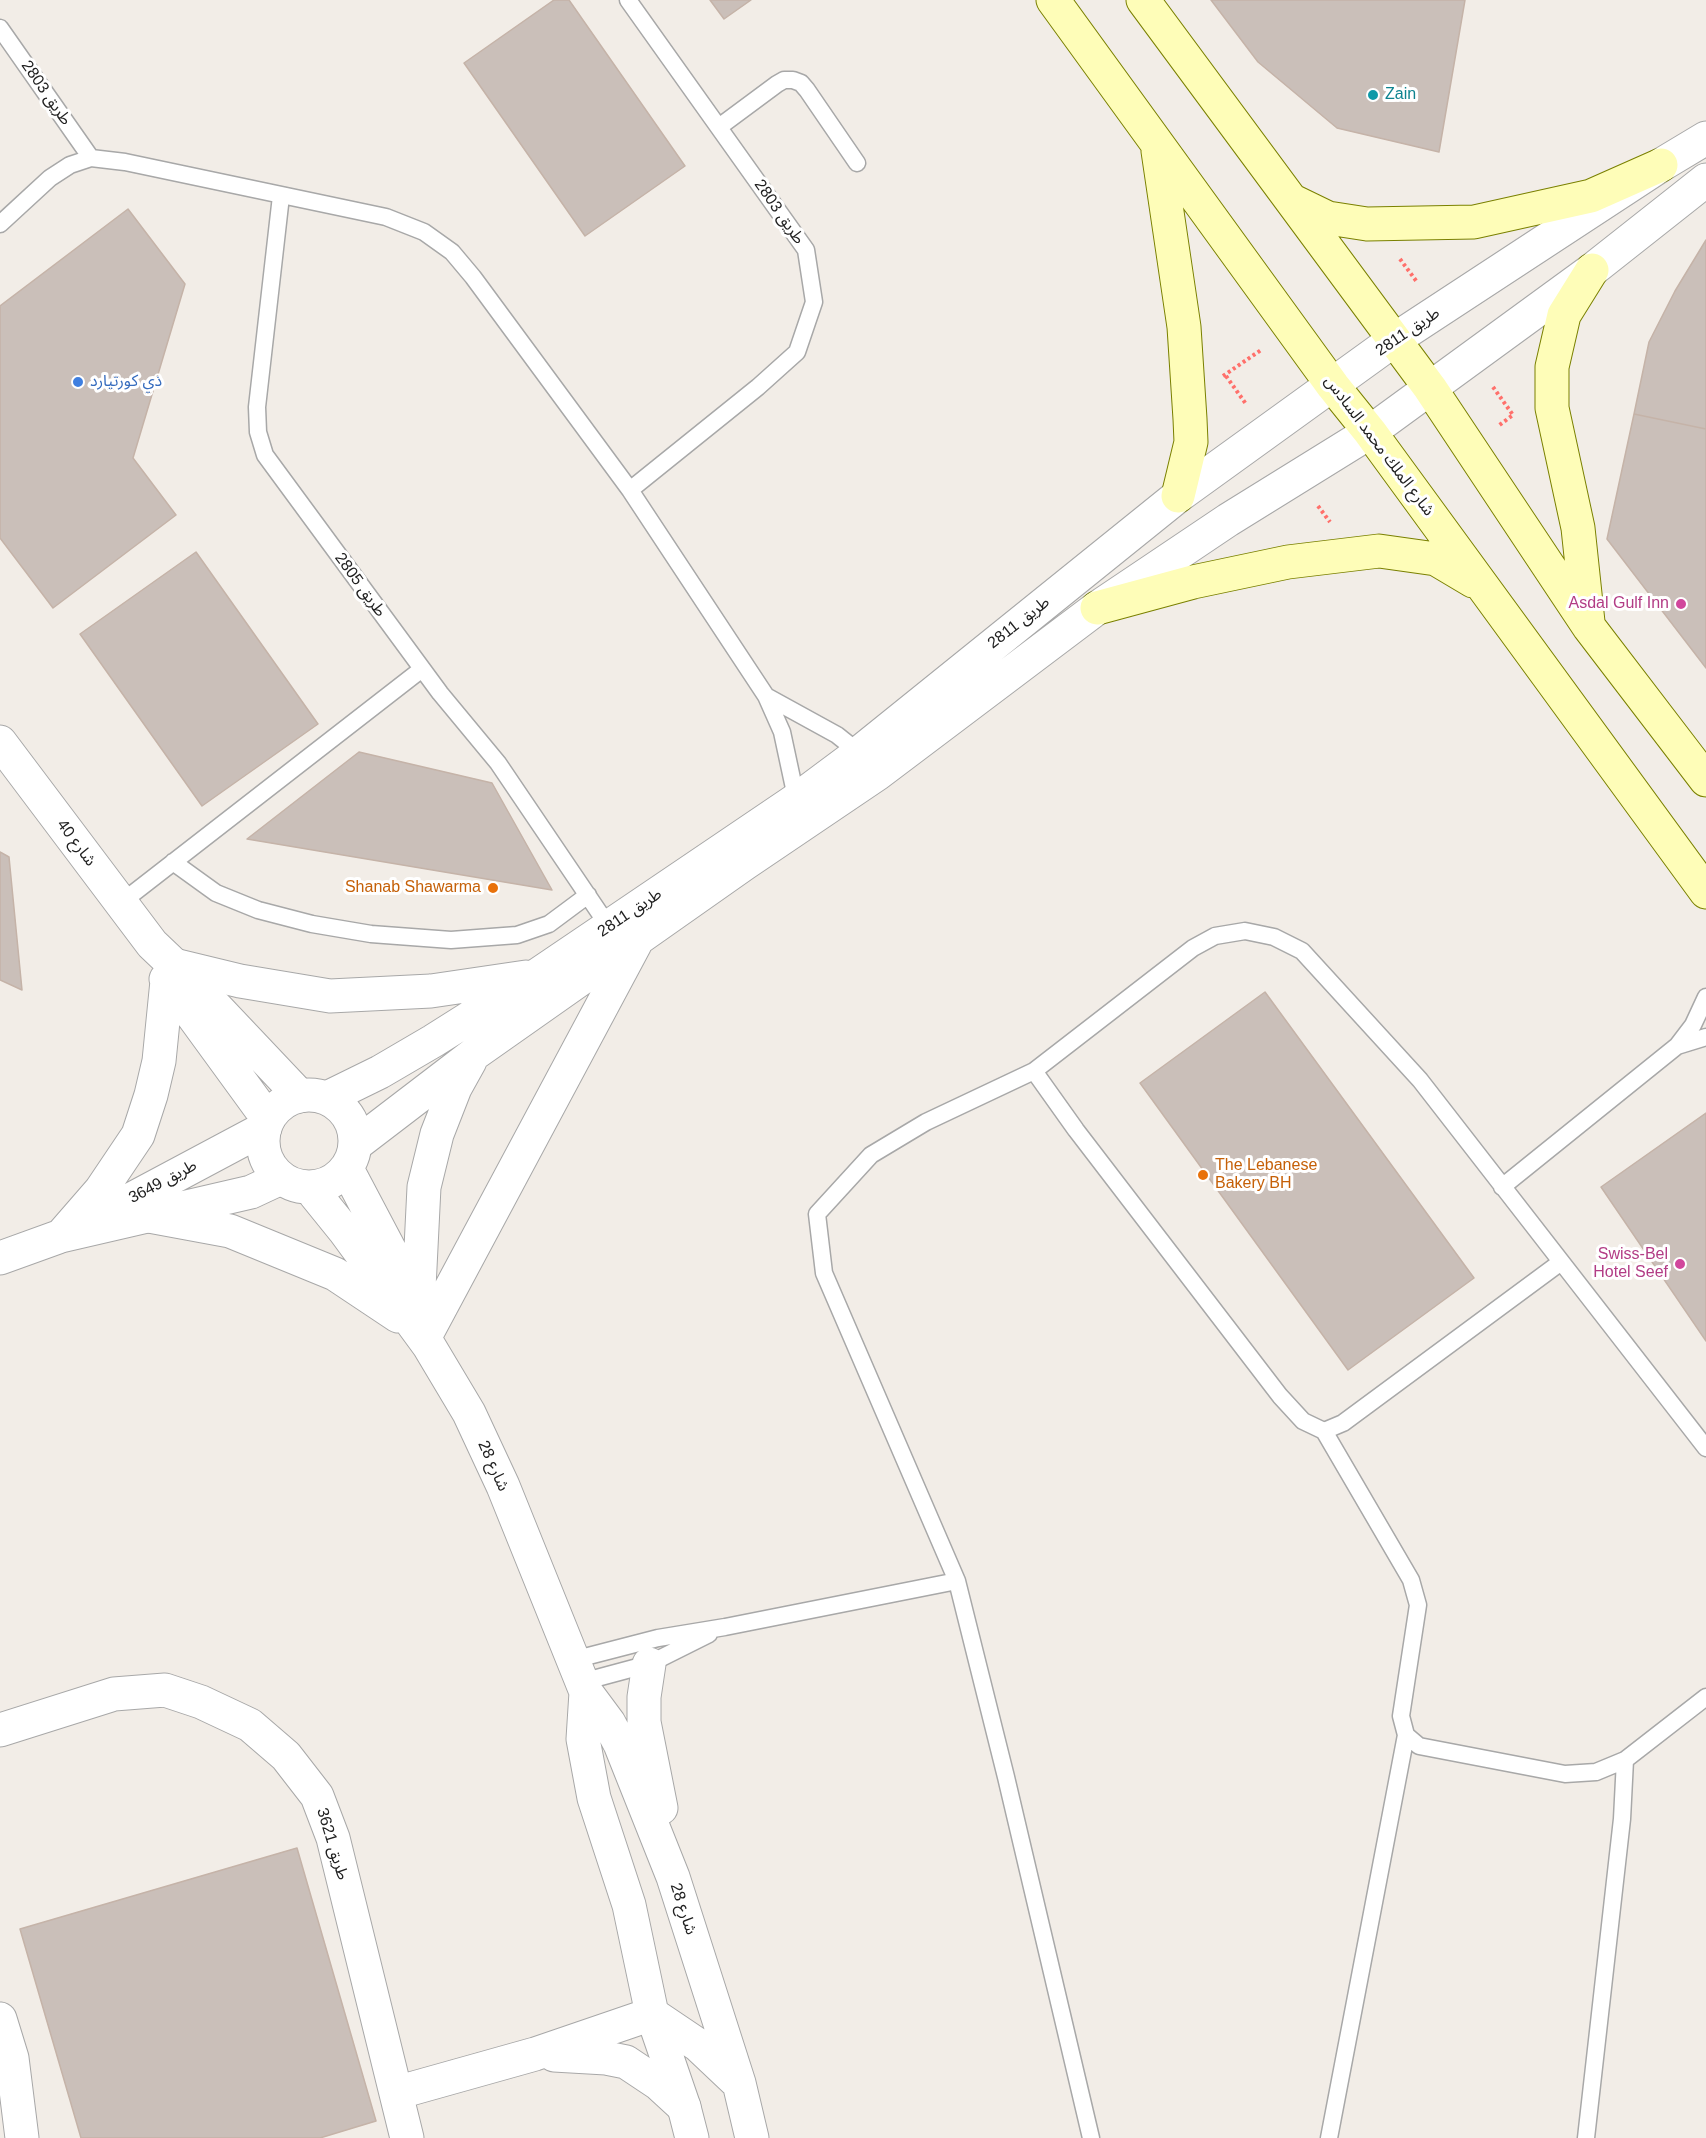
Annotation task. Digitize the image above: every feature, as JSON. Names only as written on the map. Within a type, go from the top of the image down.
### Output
[{"type":"main road","name":"شارع الملك محمد السادس","points":[[1053,0],[1333,386],[1371,432],[1706,892]]},
{"type":"main road","points":[[1143,0],[1430,388],[1588,627],[1706,780]]},
{"type":"main road","points":[[1158,146],[1184,327],[1190,418],[1191,442],[1178,496]]},
{"type":"main road","points":[[1294,202],[1328,218],[1367,224],[1474,222],[1591,196],[1660,165]]},
{"type":"main road","points":[[1588,627],[1578,528],[1552,408],[1552,368],[1564,315],[1592,270]]},
{"type":"main road","points":[[1097,608],[1193,582],[1288,562],[1379,551],[1436,560],[1482,587]]},
{"type":"street","name":"طريق 2811","points":[[868,763],[1178,496],[1394,340],[1660,165],[1706,138]]},
{"type":"street","name":"طريق 2811","points":[[313,1097],[406,1057],[537,976],[624,932],[744,864],[803,810],[868,763],[1228,520],[1371,432],[1592,270],[1706,180]]},
{"type":"street","name":"شارع 40","points":[[0,742],[122,902],[164,963],[266,1124]]},
{"type":"street","name":"طريق 2811","points":[[351,1157],[624,932]]},
{"type":"street","points":[[423,1329],[624,932]]},
{"type":"street","name":"شارع 40","points":[[164,963],[313,1097]]},
{"type":"street","points":[[61,1236],[101,1190],[138,1136],[152,1095],[159,1061],[164,963],[240,981],[330,996],[431,991],[537,976]]},
{"type":"street","points":[[423,1329],[424,1187],[437,1134],[455,1088],[474,1054]]},
{"type":"street","points":[[313,1097],[340,1106],[349,1117],[354,1130],[351,1157],[336,1179],[323,1185],[296,1183],[269,1164],[263,1146],[266,1124],[276,1109],[287,1100],[313,1097]]},
{"type":"street","name":"طريق 3649","points":[[61,1236],[266,1124]]},
{"type":"street","name":"شارع 28","points":[[351,1157],[423,1329],[469,1413],[507,1496],[580,1678],[620,1744],[673,1877],[739,2083],[753,2138]]},
{"type":"street","name":"شارع 28","points":[[296,1183],[367,1260],[423,1329]]},
{"type":"street","name":"طريق 3649","points":[[0,1258],[61,1236],[296,1183]]},
{"type":"street","points":[[149,1216],[230,1231],[335,1274],[423,1329]]},
{"type":"street","points":[[649,1664],[644,1697],[644,1722],[673,1877]]},
{"type":"street","name":"شارع 28","points":[[580,1678],[582,1739],[594,1798],[629,1905],[652,2014],[688,2123]]},
{"type":"street","name":"طريق 3621","points":[[0,1730],[114,1694],[165,1690],[201,1701],[250,1725],[286,1756],[317,1796],[333,1838],[407,2138]]},
{"type":"street","points":[[396,2093],[535,2054],[652,2014],[698,2045],[739,2083]]},
{"type":"street","points":[[0,2019],[12,2058],[22,2138]]},
{"type":"street","points":[[535,2054],[606,2058],[626,2062],[659,2084],[688,2123]]},
{"type":"lane","name":"طريق 2803","points":[[628,0],[806,250],[814,302],[797,352],[758,387],[630,490]]},
{"type":"lane","name":"طريق 2803","points":[[0,28],[91,158]]},
{"type":"lane","points":[[719,127],[777,84],[784,80],[793,80],[801,83],[807,90],[858,163]]},
{"type":"lane","points":[[0,224],[51,178],[70,165],[91,158],[125,162],[386,218],[424,232],[452,252],[473,277],[630,490],[766,696],[782,732],[803,810]]},
{"type":"lane","name":"طريق 2805","points":[[281,196],[257,407],[258,432],[265,455],[423,669],[498,763],[588,895],[624,932]]},
{"type":"lane","points":[[122,902],[423,669]]},
{"type":"lane","points":[[766,696],[837,735],[868,763]]},
{"type":"lane","points":[[173,862],[216,893],[258,910],[312,924],[371,934],[451,940],[517,935],[549,924],[588,895]]},
{"type":"lane","points":[[1091,2138],[957,1581],[824,1273],[818,1214],[871,1155],[926,1122],[1034,1071],[1193,948],[1215,936],[1245,932],[1274,937],[1302,951],[1420,1080],[1706,1448]]},
{"type":"lane","points":[[1502,1186],[1677,1046],[1693,1024],[1706,997]]},
{"type":"lane","points":[[1677,1046],[1706,1037]]},
{"type":"lane","points":[[1034,1071],[1076,1130],[1280,1396],[1303,1421],[1324,1431],[1411,1580],[1418,1605],[1401,1716],[1406,1735],[1329,2138]]},
{"type":"lane","points":[[1324,1431],[1343,1423],[1561,1262]]},
{"type":"lane","points":[[580,1678],[658,1638],[957,1581]]},
{"type":"lane","points":[[580,1678],[649,1664],[725,1627]]},
{"type":"lane","points":[[1406,1735],[1419,1746],[1565,1774],[1596,1772],[1625,1760],[1706,1697]]},
{"type":"lane","points":[[1586,2138],[1622,1819],[1625,1760]]},
{"type":"building","points":[[554,0],[569,0],[685,166],[585,236],[464,63]]},
{"type":"building","points":[[710,0],[751,0],[724,19]]},
{"type":"building","name":"Zain","points":[[1211,0],[1465,0],[1439,152],[1337,128],[1258,62]]},
{"type":"building","name":"ذي كورتيارد","points":[[128,209],[185,284],[133,458],[176,515],[53,608],[0,538],[0,306]]},
{"type":"building","points":[[1706,240],[1706,429],[1634,414],[1649,342],[1675,291]]},
{"type":"building","name":"Asdal Gulf Inn","points":[[1634,414],[1706,429],[1706,668],[1607,539]]},
{"type":"building","points":[[196,552],[318,724],[202,806],[80,634]]},
{"type":"building","points":[[359,752],[492,783],[552,890],[247,839]]},
{"type":"building","points":[[0,852],[9,857],[22,990],[0,980]]},
{"type":"building","points":[[1265,992],[1474,1278],[1348,1370],[1140,1083]]},
{"type":"building","name":"Swiss-Bel Hotel Seef","points":[[1706,1113],[1706,1341],[1601,1187]]},
{"type":"building","points":[[297,1848],[376,2121],[320,2138],[81,2138],[20,1929]]},
{"type":"place","name":"Zain","points":[[1373,95]]},
{"type":"place","name":"ذي كورتيارد","points":[[78,382]]},
{"type":"place","name":"Asdal Gulf Inn","points":[[1681,604]]},
{"type":"place","name":"Shanab Shawarma","points":[[493,888]]},
{"type":"place","name":"The Lebanese Bakery BH","points":[[1203,1175]]},
{"type":"place","name":"Swiss-Bel Hotel Seef","points":[[1680,1264]]}]
